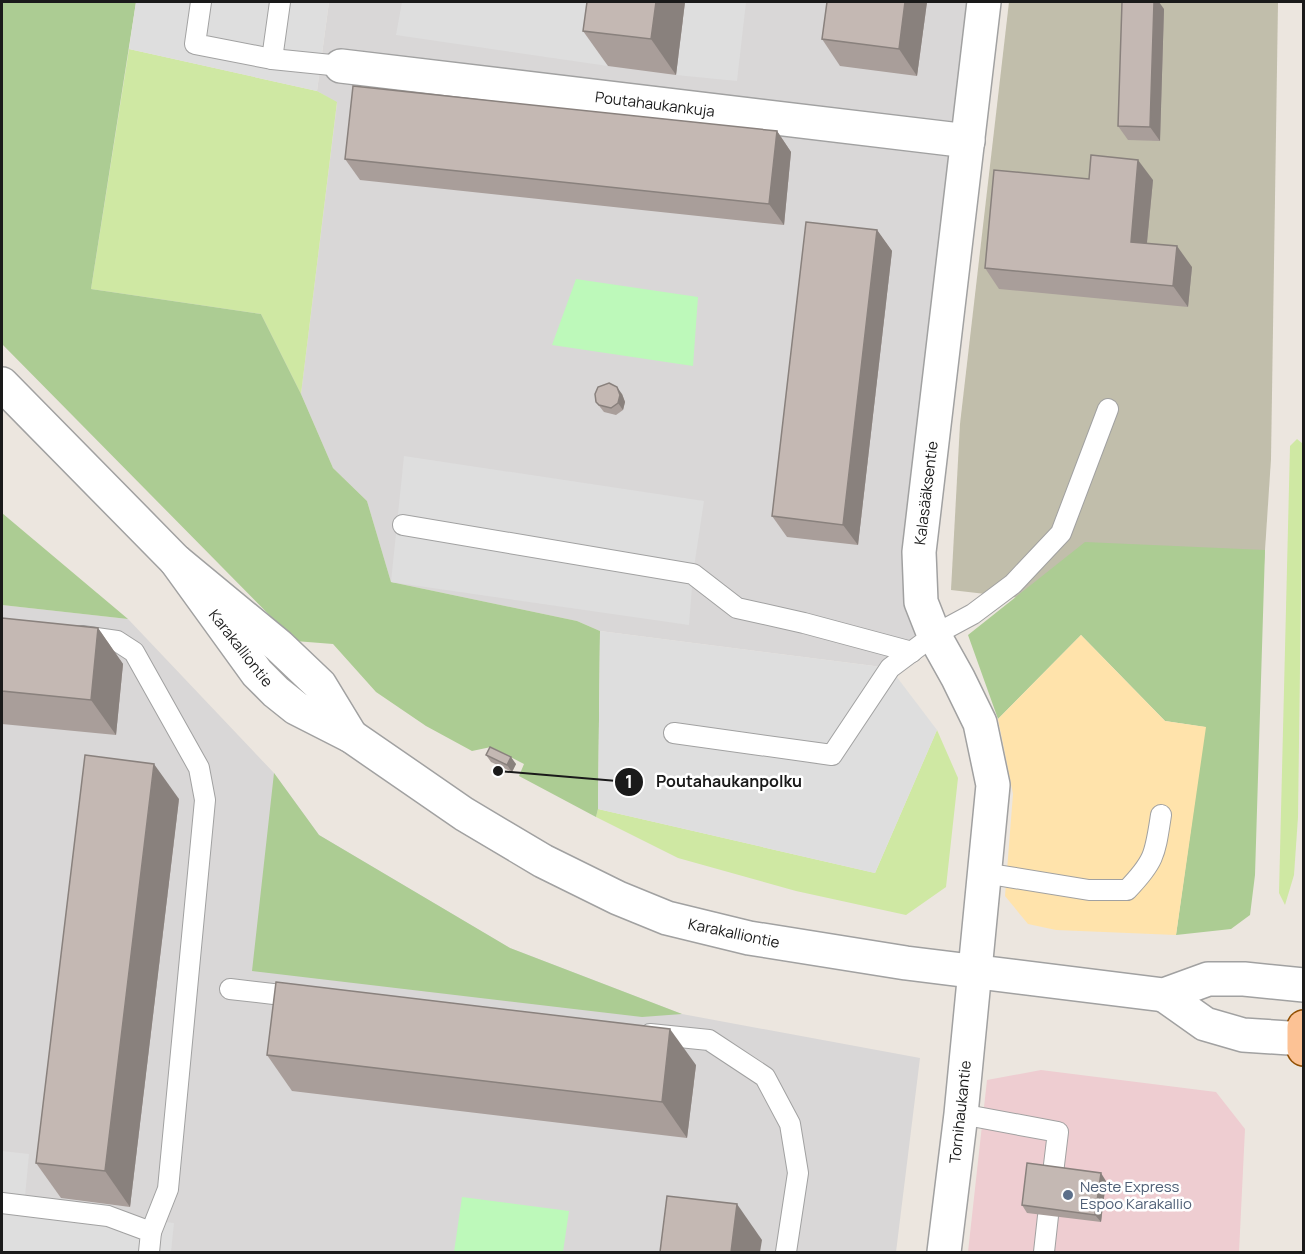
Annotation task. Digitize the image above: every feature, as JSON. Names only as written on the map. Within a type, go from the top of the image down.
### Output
[{"type":"main road","points":[[1304,1027],[1304,1049]]},
{"type":"street","name":"Kalasääksentie","points":[[974,971],[993,785],[980,723],[958,678],[923,644],[919,552],[984,2]]},
{"type":"street","name":"Poutahaukankuja","points":[[341,66],[968,141]]},
{"type":"street","name":"Karakalliontie","points":[[2,384],[176,561],[257,673],[276,693],[296,708],[351,736],[464,814],[543,861],[618,898],[667,918],[749,938],[906,963],[1164,995],[1208,979],[1244,979],[1304,985]]},
{"type":"street","name":"Tornihaukantie","points":[[944,1252],[961,1114],[974,971]]},
{"type":"street","name":"Karakalliontie","points":[[1164,995],[1204,1024],[1243,1035],[1303,1039]]},
{"type":"lane","points":[[201,2],[195,44],[272,59],[341,66]]},
{"type":"lane","points":[[272,59],[280,2]]},
{"type":"lane","points":[[674,733],[832,755],[890,668],[923,644],[973,614],[1013,584],[1061,532],[1108,409]]},
{"type":"lane","points":[[403,525],[693,574],[737,608],[804,623],[923,644]]},
{"type":"lane","points":[[58,633],[117,641],[134,652],[199,768],[205,800],[168,1189],[151,1232],[149,1252]]},
{"type":"lane","points":[[984,873],[1089,890],[1127,890],[1145,872],[1156,852],[1161,815]]},
{"type":"lane","points":[[230,989],[316,999]]},
{"type":"lane","points":[[626,1031],[709,1040],[765,1077],[790,1124],[798,1173],[786,1252]]},
{"type":"lane","points":[[961,1114],[1058,1132],[1053,1173]]},
{"type":"lane","points":[[2,1203],[108,1216],[151,1232]]},
{"type":"lane","points":[[1044,1252],[1048,1216]]},
{"type":"shaded area","points":[[136,2],[329,2],[317,91],[129,49]]},
{"type":"shaded area","points":[[329,2],[984,2],[919,552],[934,635],[890,668],[600,631],[577,621],[391,582],[367,501],[333,468],[301,394],[337,103],[317,91]]},
{"type":"shaded area","points":[[402,2],[616,2],[608,66],[396,35]]},
{"type":"shaded area","points":[[685,2],[746,2],[737,81],[676,75]]},
{"type":"shaded area","points":[[1009,2],[1278,2],[1271,459],[1260,626],[951,590],[960,424]]},
{"type":"shaded area","points":[[404,456],[704,501],[693,574],[689,625],[391,582]]},
{"type":"shaded area","points":[[2,605],[128,619],[274,773],[319,835],[510,948],[682,1014],[920,1058],[896,1252],[2,1252]]},
{"type":"shaded area","points":[[600,631],[890,668],[937,730],[875,873],[598,809]]},
{"type":"shaded area","points":[[1041,1070],[1216,1092],[1245,1129],[1239,1252],[968,1252],[987,1080]]},
{"type":"shaded area","points":[[2,1151],[29,1154],[24,1207],[174,1223],[171,1252],[2,1252]]},
{"type":"green space","points":[[2,2],[136,2],[91,289],[261,314],[301,394],[333,468],[367,501],[391,582],[577,621],[600,631],[598,809],[596,817],[519,776],[524,764],[491,747],[472,751],[426,726],[376,692],[333,644],[295,641],[2,344]]},
{"type":"green space","points":[[129,49],[317,91],[337,102],[301,394],[261,314],[91,289]]},
{"type":"green space","points":[[576,279],[698,297],[693,366],[552,345]]},
{"type":"green space","points":[[1297,439],[1303,444],[1298,817],[1294,875],[1285,905],[1279,893],[1290,446]]},
{"type":"green space","points":[[2,513],[128,619],[2,605]]},
{"type":"green space","points":[[1085,542],[1265,550],[1255,875],[1250,915],[1231,929],[1176,935],[1205,727],[1165,721],[1081,635],[998,719],[968,635]]},
{"type":"green space","points":[[937,730],[958,778],[946,887],[906,915],[796,891],[678,858],[596,817],[598,809],[875,873]]},
{"type":"green space","points":[[274,773],[319,835],[510,948],[682,1014],[642,1017],[252,971]]},
{"type":"green space","points":[[462,1197],[569,1211],[563,1252],[454,1252]]},
{"type":"sand","points":[[1081,635],[1165,721],[1206,727],[1176,935],[1056,930],[1028,924],[1005,896],[1013,794],[998,719]]},
{"type":"building","points":[[587,2],[656,2],[651,39],[583,31]]},
{"type":"building","points":[[827,2],[905,2],[899,49],[822,39]]},
{"type":"building","points":[[1122,2],[1154,2],[1150,127],[1118,126]]},
{"type":"building","points":[[353,86],[777,131],[769,204],[345,159]]},
{"type":"building","points":[[1091,155],[1138,160],[1131,242],[1177,246],[1173,286],[985,268],[994,170],[1089,179]]},
{"type":"building","points":[[806,222],[877,230],[843,525],[772,516]]},
{"type":"building","points":[[609,383],[617,387],[620,395],[618,403],[611,408],[599,405],[595,394],[598,387]]},
{"type":"building","points":[[2,618],[98,628],[91,700],[2,691]]},
{"type":"building","points":[[490,747],[511,757],[507,765],[486,755]]},
{"type":"building","points":[[85,755],[154,764],[105,1171],[36,1163]]},
{"type":"building","points":[[276,982],[670,1029],[662,1102],[267,1055]]},
{"type":"building","points":[[1027,1163],[1101,1173],[1095,1215],[1022,1205]]},
{"type":"building","points":[[667,1196],[737,1204],[731,1252],[660,1252]]},
{"type":"place","name":"Poutahaukanpolku","points":[[498,771]]},
{"type":"place","name":"Neste Express Espoo Karakallio","points":[[1068,1195]]}]
